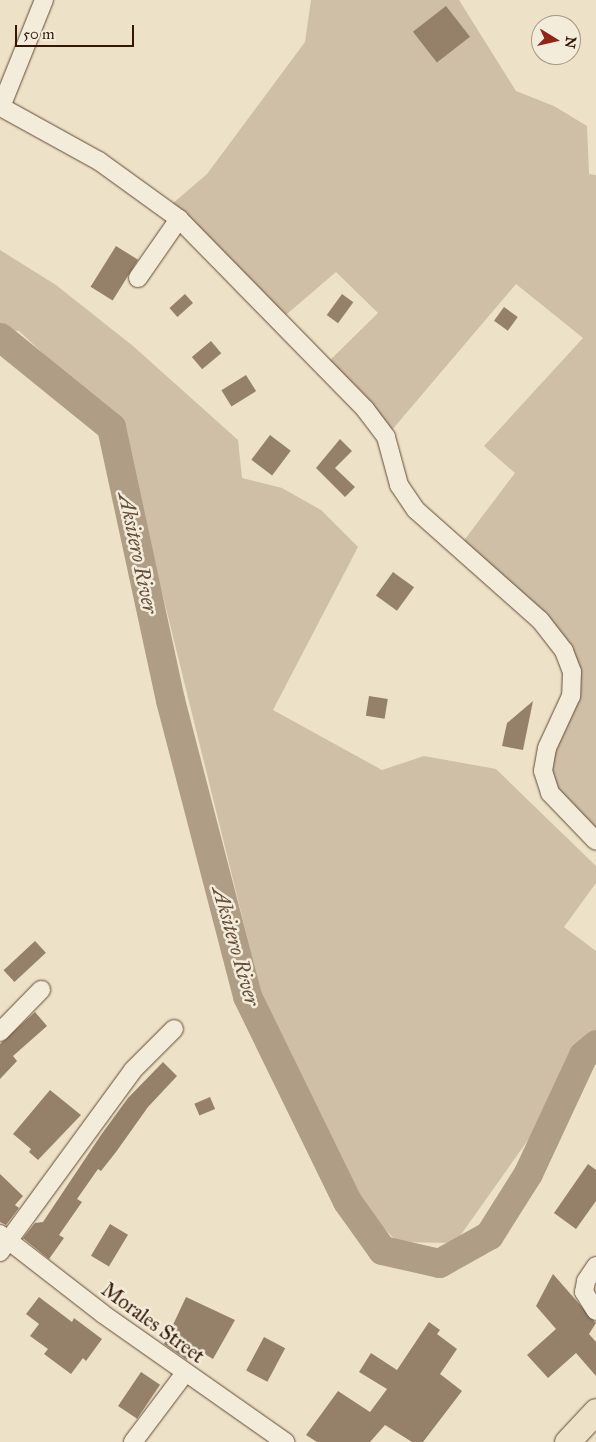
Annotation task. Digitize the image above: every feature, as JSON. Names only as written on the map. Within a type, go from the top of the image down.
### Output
[{"type":"highway","points":[[567,1442],[596,1412]]},
{"type":"street","points":[[44,0],[0,108],[99,162],[179,219],[365,409],[386,437],[398,485],[416,510],[540,620],[564,652],[572,672],[571,696],[547,748],[543,771],[550,793],[596,841]]},
{"type":"street","points":[[138,278],[179,219]]},
{"type":"street","points":[[0,1032],[41,990]]},
{"type":"street","points":[[3,1243],[133,1070],[174,1029]]},
{"type":"street","name":"Morales Street","points":[[3,1243],[285,1442]]},
{"type":"street","points":[[596,1266],[586,1281],[584,1292],[596,1311]]},
{"type":"street","points":[[133,1442],[186,1373]]},
{"type":"shaded area","points":[[311,0],[459,0],[516,91],[554,106],[587,126],[589,174],[596,175],[596,841],[544,776],[571,696],[564,652],[459,547],[515,473],[484,446],[583,338],[516,284],[386,437],[325,365],[378,313],[336,272],[280,320],[172,204],[207,174],[305,42]]},
{"type":"shaded area","points":[[0,250],[56,285],[133,346],[238,440],[242,478],[282,488],[321,510],[358,547],[273,710],[382,770],[424,756],[496,769],[596,866],[596,883],[564,927],[596,951],[596,1044],[455,1243],[397,1242],[358,1200],[262,997],[121,426],[19,331],[0,329]]},
{"type":"building","points":[[446,6],[470,37],[437,63],[413,32]]},
{"type":"building","points":[[116,246],[138,260],[113,300],[91,287]]},
{"type":"building","points":[[185,294],[193,303],[177,317],[169,308]]},
{"type":"building","points":[[342,294],[353,302],[338,323],[327,315]]},
{"type":"building","points":[[504,307],[518,317],[508,331],[494,321]]},
{"type":"building","points":[[211,341],[221,353],[202,369],[192,357]]},
{"type":"building","points":[[246,375],[256,391],[231,406],[221,390]]},
{"type":"building","points":[[270,435],[291,451],[272,475],[251,460]]},
{"type":"building","points":[[340,439],[352,451],[335,468],[355,487],[345,497],[316,468]]},
{"type":"building","points":[[393,572],[414,587],[397,611],[376,595]]},
{"type":"building","points":[[369,696],[388,699],[385,719],[366,716]]},
{"type":"building","points":[[533,701],[523,750],[502,746],[507,723]]},
{"type":"building","points":[[35,941],[46,953],[14,982],[4,970]]},
{"type":"building","points":[[35,1012],[47,1026],[13,1056],[17,1061],[0,1079],[0,1044]]},
{"type":"building","points":[[163,1062],[177,1076],[148,1107],[116,1152],[101,1171],[98,1169],[77,1199],[82,1202],[59,1235],[64,1238],[49,1259],[23,1238],[35,1223],[43,1222],[128,1098]]},
{"type":"building","points":[[50,1090],[81,1115],[38,1160],[29,1152],[31,1149],[13,1134]]},
{"type":"building","points":[[210,1097],[215,1109],[199,1116],[194,1104]]},
{"type":"building","points":[[588,1164],[596,1170],[596,1201],[576,1229],[554,1213]]},
{"type":"building","points":[[0,1174],[23,1196],[15,1205],[19,1208],[6,1225],[0,1222]]},
{"type":"building","points":[[110,1224],[128,1235],[109,1267],[91,1256]]},
{"type":"building","points":[[553,1274],[596,1323],[589,1334],[596,1342],[596,1376],[576,1353],[548,1378],[527,1355],[556,1329],[536,1306]]},
{"type":"building","points":[[39,1297],[72,1322],[74,1318],[102,1339],[86,1361],[83,1358],[71,1374],[44,1354],[48,1349],[30,1336],[39,1324],[26,1314]]},
{"type":"building","points":[[186,1297],[235,1320],[213,1359],[193,1347],[187,1360],[164,1344]]},
{"type":"building","points":[[429,1322],[440,1330],[437,1334],[457,1349],[440,1374],[462,1391],[423,1442],[412,1442],[385,1425],[370,1442],[317,1442],[306,1435],[338,1391],[370,1412],[387,1389],[359,1372],[371,1353],[397,1370]]},
{"type":"building","points":[[264,1337],[285,1348],[267,1382],[246,1371]]},
{"type":"building","points":[[141,1372],[160,1385],[137,1419],[118,1406]]},
{"type":"waterway","name":"Aksitero River","points":[[0,337],[111,427],[170,700],[247,996],[347,1201],[382,1250],[439,1263],[489,1235],[528,1173],[583,1055],[596,1044]]}]
